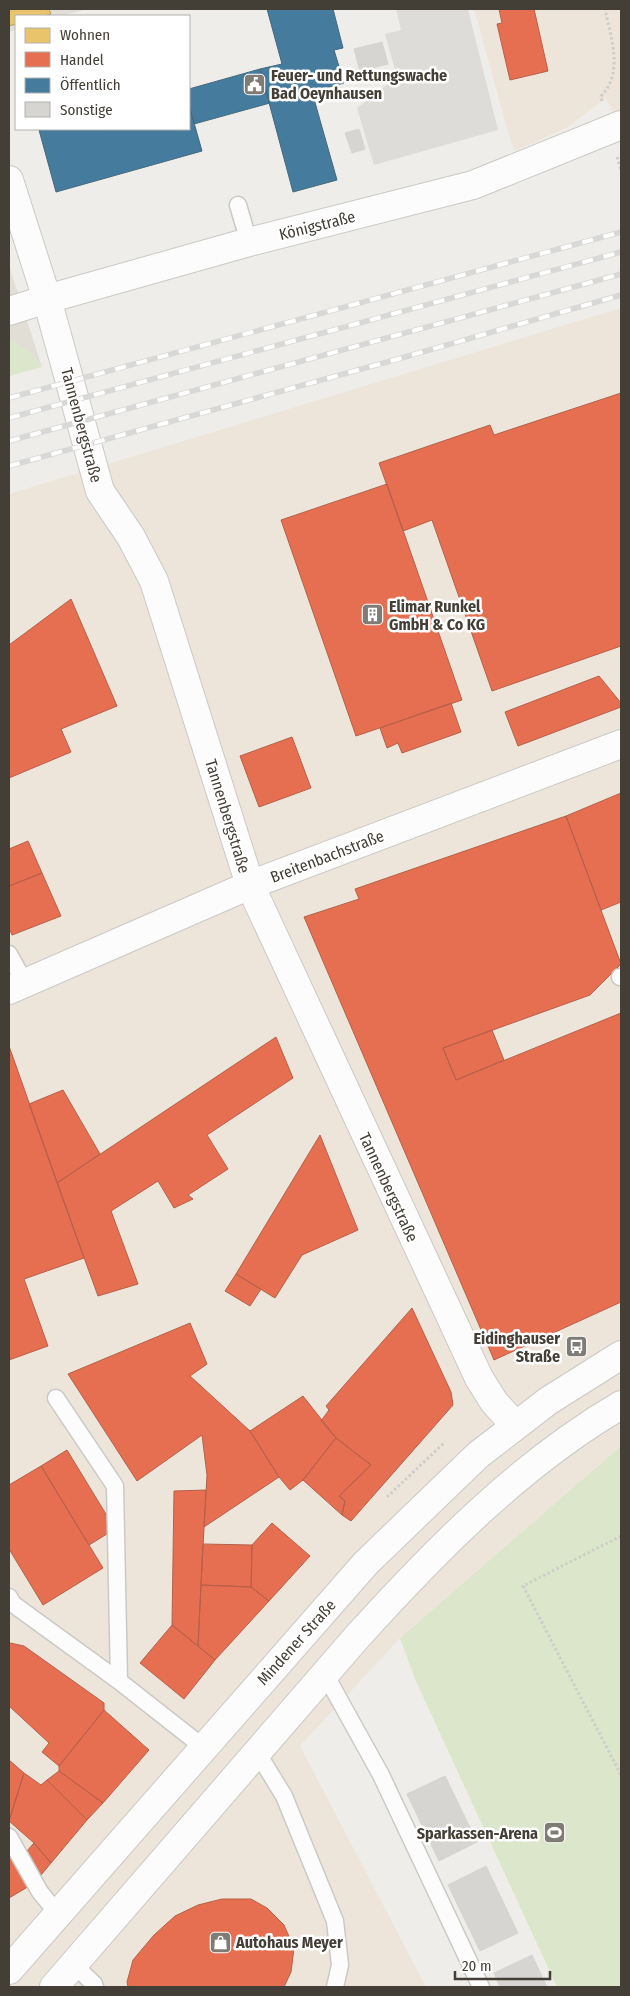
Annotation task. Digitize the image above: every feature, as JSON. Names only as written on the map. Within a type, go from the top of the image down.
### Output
[{"type":"street","name":"Königstraße","points":[[9,311],[47,298],[249,242],[473,185],[616,128]]},
{"type":"street","name":"Tannenbergstraße","points":[[9,180],[47,298],[100,491],[131,537],[154,581],[250,885],[479,1378],[494,1402],[515,1426]]},
{"type":"street","name":"Breitenbachstraße","points":[[17,987],[250,885],[621,744]]},
{"type":"street","name":"Mindener Straße","points":[[9,1970],[57,1913],[366,1563],[478,1455],[569,1387],[621,1356]]},
{"type":"street","points":[[54,1987],[324,1674],[407,1582],[506,1487],[551,1451],[621,1405]]},
{"type":"lane","points":[[238,205],[249,242]]},
{"type":"lane","points":[[9,954],[17,987]]},
{"type":"lane","points":[[56,1398],[115,1486],[119,1681]]},
{"type":"lane","points":[[9,1597],[13,1604],[119,1681],[203,1747]]},
{"type":"lane","points":[[324,1674],[381,1775],[481,1987]]},
{"type":"lane","points":[[257,1752],[284,1796],[335,1921],[340,1965],[335,1987]]},
{"type":"lane","points":[[9,1837],[40,1892],[57,1913]]},
{"type":"lane","points":[[74,1965],[94,1984],[94,1987]]},
{"type":"path","points":[[605,9],[613,51],[614,70],[611,84],[601,96],[616,128],[621,170]]},
{"type":"path","points":[[621,1536],[523,1586],[621,1776]]},
{"type":"shaded area","points":[[9,9],[87,9],[66,15],[15,15],[15,30],[9,32]]},
{"type":"shaded area","points":[[396,9],[468,9],[498,130],[374,165],[357,108],[397,77],[385,34],[401,30]]},
{"type":"shaded area","points":[[474,9],[621,9],[621,130],[606,98],[566,128],[515,151]]},
{"type":"shaded area","points":[[9,266],[42,367],[28,351],[9,339]]},
{"type":"shaded area","points":[[621,308],[621,1446],[400,1638],[300,1746],[426,1987],[9,1987],[9,494]]},
{"type":"green space","points":[[9,339],[28,351],[42,367],[9,376]]},
{"type":"green space","name":"Sparkassen-Arena","points":[[621,1446],[621,1987],[557,1987],[415,1679],[400,1638]]},
{"type":"building: Wohnen","points":[[9,9],[49,9],[51,14],[15,15],[15,24],[9,26]]},
{"type":"building: Handel","points":[[499,9],[534,9],[548,71],[510,80],[497,24],[502,23]]},
{"type":"building: Handel","points":[[621,393],[621,646],[492,691],[432,520],[403,531],[379,463],[490,425],[494,435]]},
{"type":"building: Handel","name":"Elimar Runkel GmbH & Co KG","points":[[387,484],[462,700],[356,736],[281,520]]},
{"type":"building: Handel","points":[[71,599],[117,706],[61,729],[71,752],[9,778],[9,645]]},
{"type":"building: Handel","points":[[599,676],[621,703],[621,707],[518,746],[505,712]]},
{"type":"building: Handel","points":[[451,703],[461,732],[402,753],[398,743],[387,748],[380,728]]},
{"type":"building: Handel","points":[[292,737],[311,788],[259,807],[240,756]]},
{"type":"building: Handel","points":[[621,793],[621,902],[601,910],[566,816]]},
{"type":"building: Handel","points":[[566,816],[621,964],[590,995],[443,1048],[456,1080],[621,1013],[621,1302],[494,1360],[304,917],[359,899],[355,889]]},
{"type":"building: Handel","points":[[28,841],[42,873],[9,886],[9,849]]},
{"type":"building: Handel","points":[[42,873],[61,916],[12,935],[9,928],[9,886]]},
{"type":"building: Handel","points":[[492,1030],[504,1060],[456,1080],[443,1048]]},
{"type":"building: Handel","points":[[276,1037],[293,1078],[207,1135],[228,1169],[188,1195],[193,1199],[174,1208],[158,1181],[111,1211],[138,1284],[98,1296],[57,1183]]},
{"type":"building: Handel","points":[[9,1046],[84,1258],[24,1279],[48,1346],[9,1360]]},
{"type":"building: Handel","points":[[63,1090],[100,1154],[57,1183],[29,1104]]},
{"type":"building: Handel","points":[[320,1135],[358,1230],[302,1255],[275,1298],[236,1274]]},
{"type":"building: Handel","points":[[236,1274],[261,1289],[250,1306],[225,1291]]},
{"type":"building: Handel","points":[[412,1308],[451,1392],[453,1405],[351,1521],[342,1515],[345,1501],[339,1496],[371,1465],[336,1438],[321,1421],[329,1410],[326,1406]]},
{"type":"building: Handel","points":[[190,1323],[207,1364],[190,1376],[250,1431],[279,1477],[204,1527],[207,1475],[202,1435],[137,1481],[68,1374]]},
{"type":"building: Handel","points":[[303,1396],[336,1438],[303,1480],[290,1490],[279,1477],[250,1431]]},
{"type":"building: Handel","points":[[336,1438],[371,1465],[339,1496],[345,1501],[342,1515],[303,1480]]},
{"type":"building: Handel","points":[[67,1450],[115,1529],[89,1545],[41,1466]]},
{"type":"building: Handel","points":[[41,1466],[103,1568],[43,1605],[9,1549],[9,1485]]},
{"type":"building: Handel","points":[[206,1490],[198,1646],[172,1625],[174,1491]]},
{"type":"building: Handel","points":[[272,1523],[310,1556],[269,1601],[251,1587],[252,1545]]},
{"type":"building: Handel","points":[[203,1544],[252,1545],[251,1587],[201,1585]]},
{"type":"building: Handel","points":[[201,1585],[251,1587],[269,1601],[215,1660],[198,1646]]},
{"type":"building: Handel","points":[[172,1625],[215,1660],[184,1699],[140,1663]]},
{"type":"building: Handel","points":[[10,1643],[24,1646],[104,1703],[104,1710],[59,1766],[42,1752],[49,1743],[9,1706]]},
{"type":"building: Handel","points":[[104,1710],[149,1750],[103,1803],[59,1771],[59,1766]]},
{"type":"building: Handel","points":[[9,1760],[24,1773],[9,1821]]},
{"type":"building: Handel","points":[[59,1771],[103,1803],[87,1820],[47,1780]]},
{"type":"building: Handel","points":[[24,1773],[41,1785],[47,1780],[87,1820],[51,1863],[34,1843],[9,1821]]},
{"type":"building: Handel","points":[[34,1843],[51,1863],[41,1875],[26,1852]]},
{"type":"building: Handel","points":[[9,1849],[31,1885],[9,1898]]},
{"type":"building: Handel","name":"Autohaus Meyer","points":[[222,1899],[251,1899],[267,1908],[284,1925],[294,1948],[291,1972],[284,1987],[128,1987],[127,1982],[133,1960],[154,1935],[175,1916],[198,1905]]},
{"type":"building: Öffentlich","points":[[267,9],[333,9],[343,48],[334,50],[344,83],[312,92],[337,180],[293,192],[260,69],[282,64]]},
{"type":"building: Öffentlich","points":[[260,69],[270,103],[194,124],[190,109],[190,89]]},
{"type":"building: Öffentlich","points":[[190,109],[202,151],[56,192],[39,130],[190,130]]},
{"type":"building: Sonstige","points":[[382,42],[388,64],[360,71],[354,49]]},
{"type":"building: Sonstige","points":[[359,129],[365,149],[352,153],[345,133]]},
{"type":"building: Sonstige","points":[[445,1776],[477,1842],[439,1861],[407,1794]]},
{"type":"building: Sonstige","points":[[486,1866],[518,1933],[480,1951],[448,1885]]},
{"type":"building: Sonstige","points":[[532,1955],[547,1987],[500,1987],[494,1973]]},
{"type":"railway","points":[[9,398],[621,232]]},
{"type":"railway","points":[[9,418],[621,252]]},
{"type":"railway","points":[[9,441],[621,274]]},
{"type":"railway","points":[[9,466],[398,359],[621,295]]},
{"type":"place","name":"Feuer- und Rettungswache Bad Oeynhausen","points":[[255,84]]},
{"type":"place","name":"Elimar Runkel GmbH & Co KG","points":[[373,615]]},
{"type":"place","name":"Eidinghauser Straße","points":[[576,1347]]},
{"type":"place","name":"Sparkassen-Arena","points":[[554,1833]]},
{"type":"place","name":"Autohaus Meyer","points":[[220,1942]]}]
